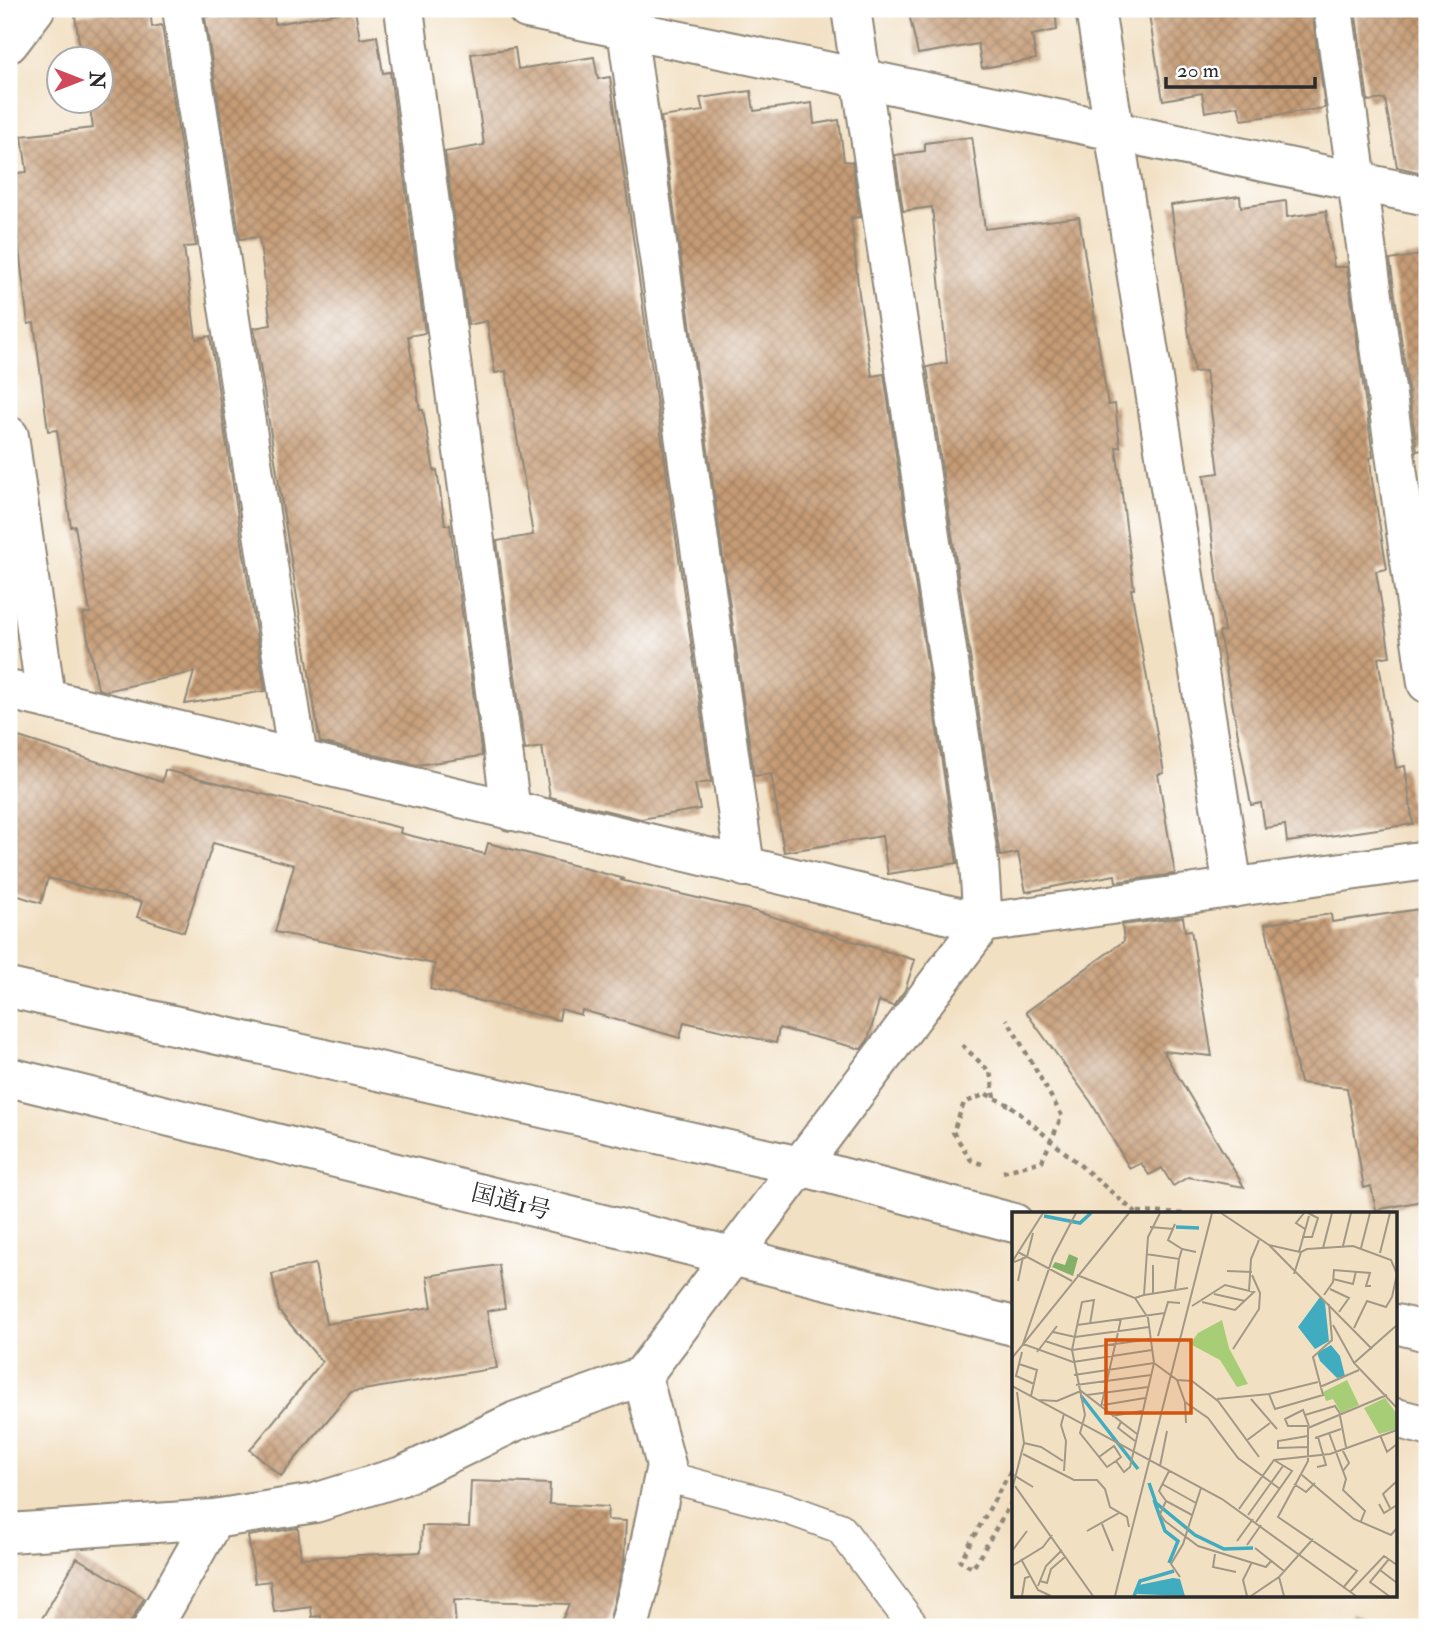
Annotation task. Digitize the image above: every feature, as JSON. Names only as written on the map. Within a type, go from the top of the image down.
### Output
[{"type":"main road","points":[[9,43],[35,9]]},
{"type":"main road","points":[[182,9],[298,759]]},
{"type":"main road","points":[[404,9],[511,811]]},
{"type":"main road","points":[[527,9],[625,19],[861,78],[1427,196]]},
{"type":"main road","points":[[9,1534],[214,1519],[315,1503],[402,1476],[516,1421],[642,1376],[729,1257],[984,923],[979,863],[851,9]]},
{"type":"main road","points":[[1095,9],[1233,888]]},
{"type":"main road","points":[[1333,9],[1427,683]]},
{"type":"main road","points":[[625,19],[745,867]]},
{"type":"main road","points":[[9,436],[46,699]]},
{"type":"main road","points":[[9,690],[984,923],[1427,860]]},
{"type":"main road","points":[[9,988],[800,1166],[1012,1222]]},
{"type":"main road","name":"国道1号","points":[[9,1077],[1012,1326]]},
{"type":"main road","points":[[1398,1325],[1427,1332]]},
{"type":"main road","points":[[629,1627],[648,1554],[666,1465],[642,1376]]},
{"type":"main road","points":[[1398,1419],[1427,1426]]},
{"type":"main road","points":[[153,1627],[214,1519]]},
{"type":"lane","points":[[664,1476],[785,1508],[840,1528],[914,1627]]},
{"type":"path","points":[[1007,1019],[1062,1116],[1042,1161],[1002,1172],[971,1160],[953,1132],[964,1103],[986,1094],[1011,1106],[1136,1212]]},
{"type":"path","points":[[962,1045],[990,1072],[995,1099]]},
{"type":"path","points":[[1012,1469],[960,1561],[973,1568],[1012,1501]]},
{"type":"green space","points":[[1354,1615],[1390,1627],[1346,1627]]},
{"type":"building","points":[[100,9],[150,9],[152,27],[162,25],[196,246],[184,247],[196,339],[210,336],[265,691],[185,704],[194,672],[105,691],[98,689],[83,614],[90,613],[75,526],[71,527],[57,430],[48,431],[34,323],[28,324],[10,174],[27,172],[22,136],[93,128],[91,116],[116,116],[116,46],[80,46],[75,16],[100,12]]},
{"type":"building","points":[[254,9],[273,9],[275,24],[355,10],[360,39],[377,36],[383,73],[390,72],[425,333],[408,336],[420,410],[423,410],[434,471],[437,470],[445,525],[450,525],[482,756],[417,765],[320,742],[254,328],[271,325],[259,237],[240,239],[205,17]]},
{"type":"building","points":[[908,9],[1055,9],[1057,30],[1032,35],[1036,59],[982,68],[978,44],[918,54]]},
{"type":"building","points":[[1148,9],[1312,9],[1325,108],[1242,120],[1238,106],[1205,112],[1202,93],[1163,100]]},
{"type":"building","points":[[1355,9],[1427,9],[1427,174],[1397,167],[1385,99],[1368,101]]},
{"type":"building","points":[[515,48],[518,69],[594,57],[598,79],[610,77],[711,782],[695,784],[700,809],[641,819],[550,797],[542,747],[525,750],[497,541],[533,535],[506,371],[495,373],[487,321],[468,325],[445,152],[484,145],[471,54]]},
{"type":"building","points":[[751,91],[754,111],[812,103],[814,124],[839,120],[844,161],[852,162],[860,217],[851,218],[859,294],[872,376],[884,374],[957,863],[888,874],[882,836],[784,852],[771,774],[754,776],[661,117],[703,111],[700,98]]},
{"type":"building","points":[[972,137],[985,229],[1079,217],[1108,405],[1115,404],[1120,447],[1116,447],[1134,589],[1131,589],[1164,773],[1158,774],[1175,874],[1116,882],[1115,875],[1026,892],[1018,853],[1000,856],[927,367],[947,363],[932,207],[903,211],[895,155],[925,151],[925,143]]},
{"type":"building","points":[[1240,196],[1241,207],[1286,201],[1287,217],[1326,211],[1334,267],[1347,267],[1373,457],[1370,458],[1372,480],[1387,569],[1376,571],[1390,656],[1378,658],[1396,768],[1405,766],[1413,824],[1287,842],[1285,825],[1265,828],[1261,803],[1251,805],[1219,632],[1224,631],[1204,475],[1219,473],[1206,371],[1194,372],[1171,205]]},
{"type":"building","points":[[1427,254],[1427,449],[1417,451],[1390,260]]},
{"type":"building","points":[[9,734],[162,782],[165,770],[401,828],[400,833],[485,854],[488,843],[625,879],[620,880],[754,911],[915,960],[905,990],[893,1006],[879,1001],[868,1040],[861,1049],[779,1028],[776,1043],[684,1022],[680,1038],[582,1010],[581,1015],[561,1009],[559,1020],[430,989],[435,964],[275,932],[294,865],[213,843],[184,932],[137,917],[142,902],[48,878],[41,903],[9,893]]},
{"type":"building","points":[[1427,908],[1427,973],[1419,974],[1427,1027],[1427,1200],[1376,1210],[1371,1186],[1364,1188],[1347,1088],[1300,1083],[1265,924],[1331,914],[1332,922]]},
{"type":"building","points":[[1183,917],[1185,931],[1191,930],[1212,1056],[1163,1051],[1244,1187],[1188,1177],[1173,1186],[1162,1168],[1149,1175],[1141,1163],[1130,1169],[1091,1102],[1026,1012],[1124,941],[1122,925]]},
{"type":"building","points":[[315,1264],[326,1324],[432,1307],[427,1276],[499,1265],[505,1308],[487,1311],[497,1368],[351,1392],[281,1476],[250,1450],[322,1362],[279,1311],[272,1274]]},
{"type":"building","points":[[471,1481],[550,1484],[549,1504],[608,1507],[607,1520],[626,1521],[624,1561],[608,1627],[559,1627],[569,1604],[454,1600],[456,1627],[322,1627],[321,1616],[312,1617],[311,1607],[274,1612],[270,1581],[255,1583],[248,1536],[298,1528],[301,1558],[421,1552],[422,1526],[469,1527]]},
{"type":"building","points":[[77,1558],[144,1598],[128,1627],[37,1627]]}]
